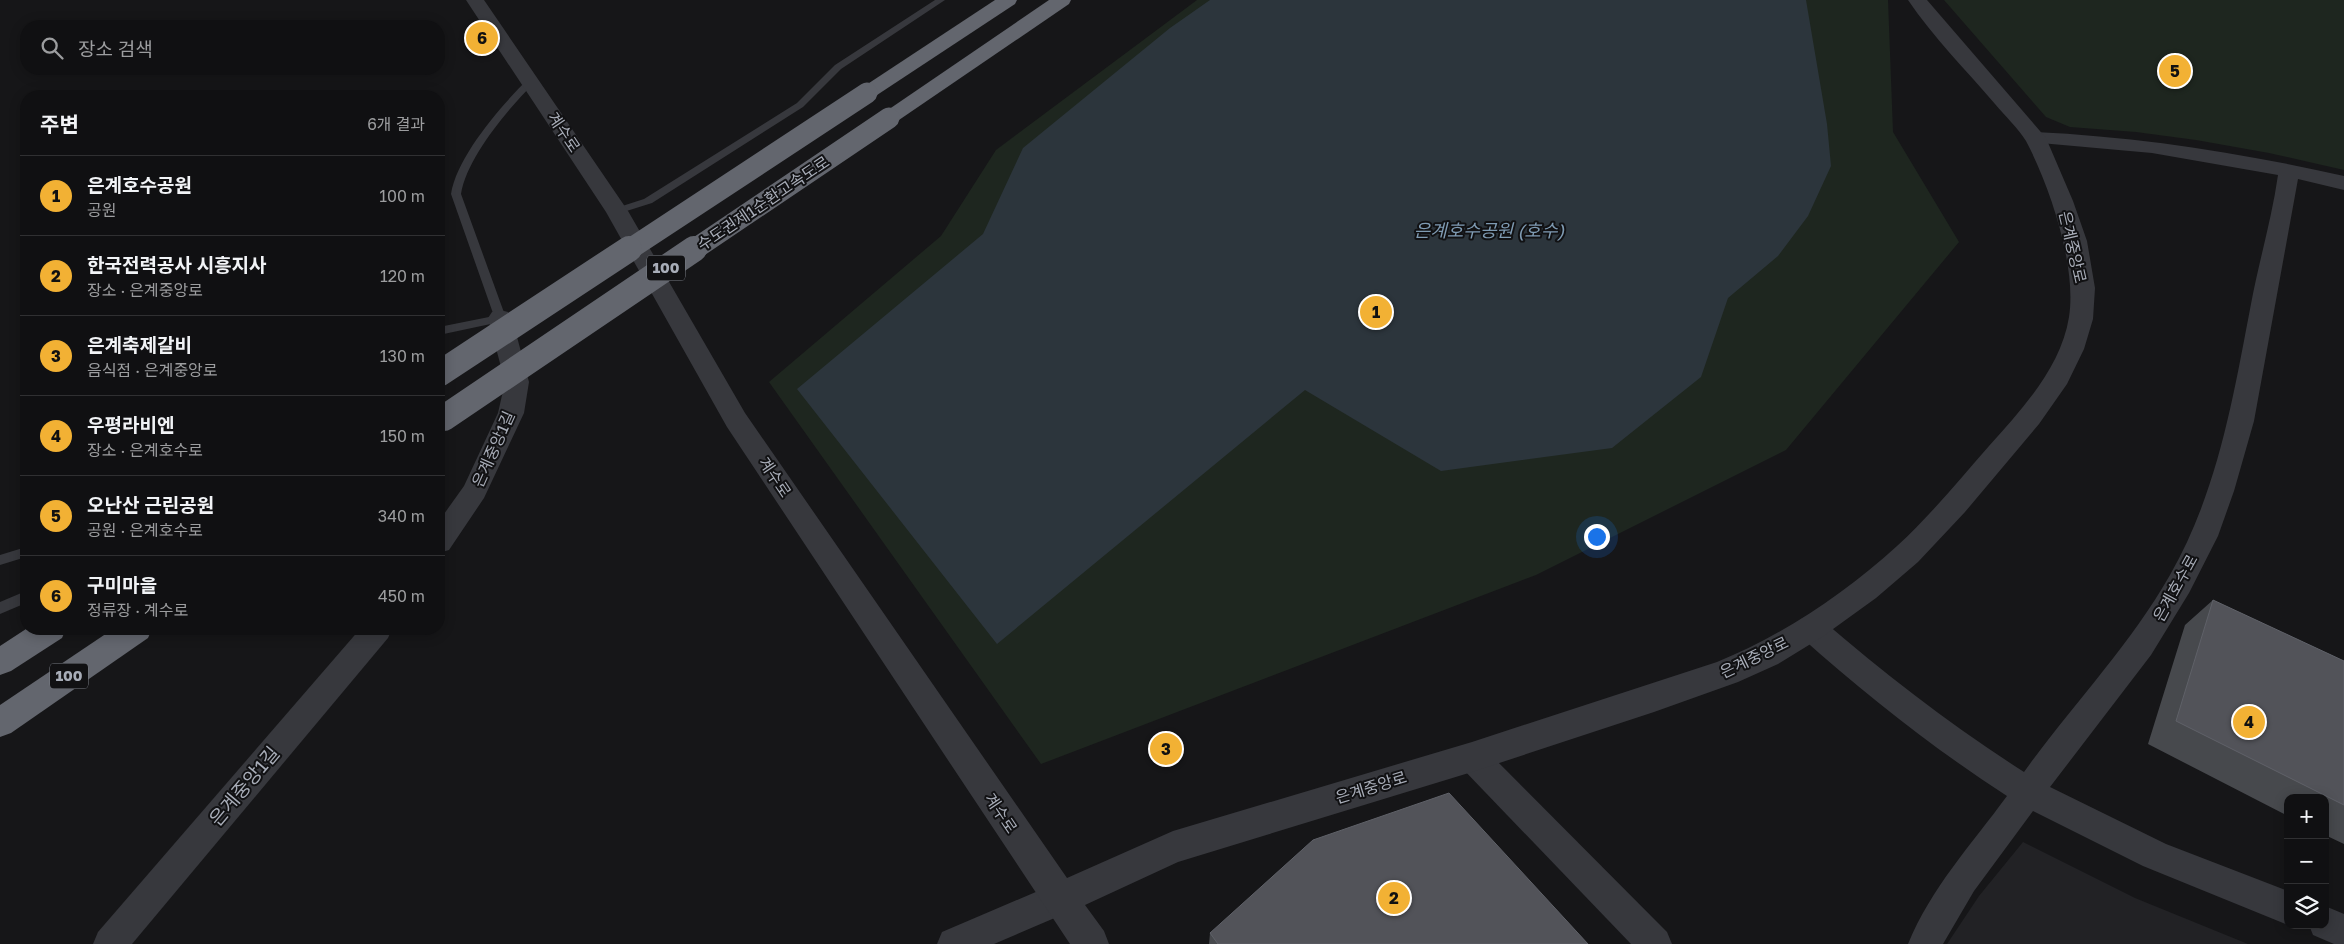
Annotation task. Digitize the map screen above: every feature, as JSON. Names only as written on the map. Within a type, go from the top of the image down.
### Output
[{"type":"highway","name":"수도권제1순환고속도로","points":[[445,370],[1008,0]]},
{"type":"highway","name":"수도권제1순환고속도로","points":[[445,417],[1062,0]]},
{"type":"highway","points":[[0,662],[42,635]]},
{"type":"highway","name":"100","points":[[0,723],[128,635]]},
{"type":"street","name":"계수로","points":[[475,0],[617,211],[736,420],[1091,944]]},
{"type":"street","name":"은계중앙로","points":[[954,944],[1059,899],[1172,847],[1472,757],[1654,698],[1727,672],[1767,654],[1810,628],[1866,590],[1908,554],[1955,504],[2030,417],[2058,377],[2071,349],[2081,319],[2083,288],[2076,251],[2062,201],[2034,138],[1917,0]]},
{"type":"street","points":[[2034,138],[2085,139],[2169,148],[2289,170],[2344,183]]},
{"type":"street","name":"은계호수로","points":[[1925,944],[1930,932],[1971,866],[2029,793],[2066,740],[2095,707],[2124,669],[2159,618],[2179,587],[2204,536],[2226,473],[2246,397],[2256,352],[2263,303],[2285,203],[2289,170]]},
{"type":"street","name":"은계중앙1길","points":[[445,533],[474,491],[511,413],[517,382],[500,318]]},
{"type":"street","points":[[1810,628],[1862,673],[1955,745],[2029,793],[2155,855],[2284,906]]},
{"type":"street","name":"은계중앙1길","points":[[110,944],[373,635]]},
{"type":"street","points":[[1472,757],[1655,944]]},
{"type":"street","points":[[2329,925],[2344,931]]},
{"type":"lane","points":[[617,211],[648,201],[800,105],[838,67],[941,0]]},
{"type":"lane","points":[[445,330],[500,318],[456,194],[458,181],[467,162],[509,103],[531,81]]},
{"type":"lane","points":[[0,560],[20,554]]},
{"type":"lane","points":[[0,608],[20,600]]},
{"type":"shaded area","name":"은계호수공원 (호수)","points":[[1197,0],[1888,0],[1893,132],[1959,242],[1786,450],[1536,575],[1041,764],[769,382],[941,236],[996,150]]},
{"type":"shaded area","points":[[1944,0],[2344,0],[2344,170],[2269,153],[2196,140],[2136,132],[2070,127],[2046,117]]},
{"type":"shaded area","points":[[2023,842],[2135,898],[2248,944],[1947,944],[1979,896]]},
{"type":"water","name":"은계호수공원 (호수)","points":[[1210,0],[1806,0],[1827,124],[1831,166],[1808,216],[1778,256],[1728,298],[1701,377],[1612,448],[1441,471],[1305,390],[997,644],[797,389],[983,234],[1023,148],[1170,28]]},
{"type":"building","points":[[2213,600],[2344,661],[2344,805],[2329,798],[2329,794],[2322,794],[2176,721]]},
{"type":"building","points":[[1449,793],[1588,944],[1218,944],[1210,933],[1313,840]]},
{"type":"place","name":"구미마을","points":[[482,38]]},
{"type":"place","name":"오난산 근린공원","points":[[2175,71]]},
{"type":"place","name":"은계호수공원","points":[[1376,312]]},
{"type":"place","name":"우평라비엔","points":[[2249,722]]},
{"type":"place","name":"은계축제갈비","points":[[1166,749]]},
{"type":"place","name":"한국전력공사 시흥지사","points":[[1394,898]]}]
